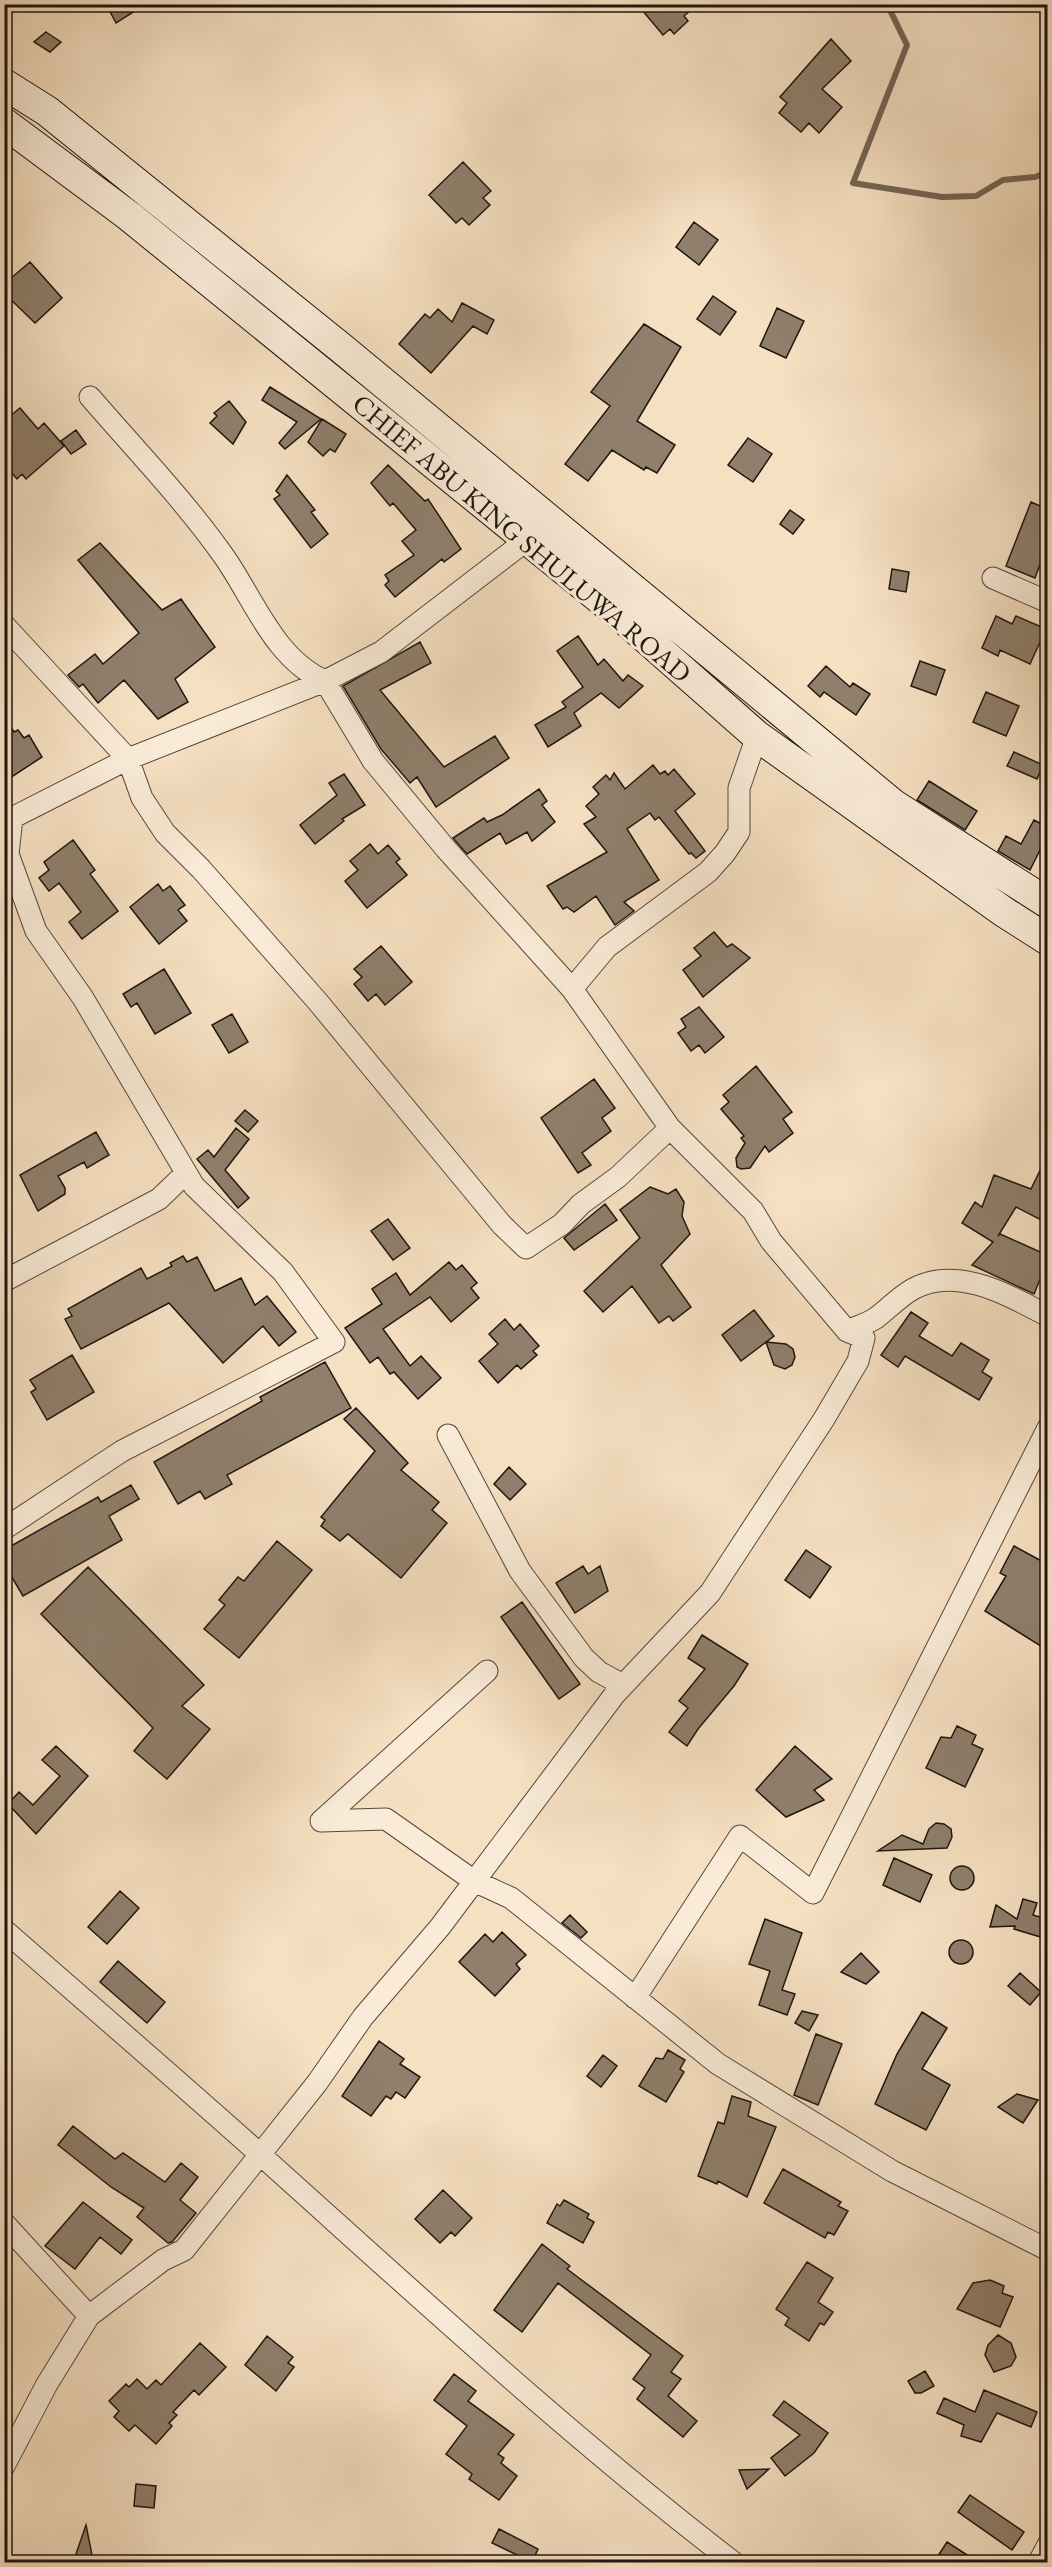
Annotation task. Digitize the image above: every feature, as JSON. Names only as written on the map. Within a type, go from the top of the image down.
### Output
[{"type":"street","points":[[4,84],[47,111],[322,332],[623,599],[894,805],[1045,894]]},
{"type":"street","name":"CHIEF ABU KING SHULUWA ROAD","points":[[4,123],[129,216],[527,540],[623,599],[757,736],[1004,912],[1047,940]]},
{"type":"street","points":[[90,397],[224,556],[256,611],[285,649],[313,676],[325,681],[373,761],[446,849],[572,989],[628,1072],[670,1128],[753,1211],[771,1241],[861,1329]]},
{"type":"street","points":[[4,1529],[122,1451],[334,1342],[283,1272],[194,1186],[186,1174],[139,1090],[83,998],[36,931],[8,854],[8,820],[128,759],[325,681],[381,651],[527,540]]},
{"type":"street","points":[[993,578],[1047,602]]},
{"type":"street","points":[[4,626],[128,759],[142,798],[165,832],[201,869],[311,993],[501,1225],[526,1248],[562,1224],[581,1204],[618,1177],[670,1128]]},
{"type":"street","points":[[572,989],[608,947],[708,872],[725,853],[739,832],[739,788],[757,736]]},
{"type":"street","points":[[4,1281],[159,1199],[186,1174]]},
{"type":"street","points":[[4,2466],[47,2384],[89,2316],[163,2260],[184,2250],[261,2156],[363,2017],[440,1927],[623,1685],[710,1593],[824,1419],[858,1361],[861,1329],[911,1290],[925,1283],[942,1280],[970,1282],[1001,1292],[1047,1316]]},
{"type":"street","points":[[635,1998],[740,1836],[813,1893],[1047,1428]]},
{"type":"street","points":[[448,1435],[520,1570],[584,1658],[599,1672],[623,1685]]},
{"type":"street","points":[[487,1671],[321,1821],[386,1819],[474,1881],[511,1899],[718,2064],[892,2171],[1047,2250]]},
{"type":"street","points":[[4,1930],[261,2156],[483,2356],[657,2504],[733,2562]]},
{"type":"street","points":[[4,2223],[89,2316]]},
{"type":"street","points":[[1038,2562],[1047,2546]]},
{"type":"building","points":[[106,4],[146,4],[116,23]]},
{"type":"building","points":[[637,4],[698,4],[684,16],[688,21],[674,34],[670,29],[663,35]]},
{"type":"building","points":[[46,32],[61,42],[50,52],[34,42]]},
{"type":"building","points":[[831,39],[851,61],[822,89],[842,107],[819,133],[809,123],[801,132],[779,113],[787,103],[780,97]]},
{"type":"building","points":[[463,162],[491,191],[483,198],[490,205],[469,225],[462,218],[456,223],[429,195]]},
{"type":"building","points":[[694,222],[718,240],[699,265],[676,247]]},
{"type":"building","points":[[30,262],[62,298],[35,323],[4,293],[4,284]]},
{"type":"building","points":[[713,296],[736,312],[720,335],[697,319]]},
{"type":"building","points":[[462,303],[494,320],[487,334],[473,326],[431,373],[399,344],[425,314],[430,318],[438,309],[452,322]]},
{"type":"building","points":[[777,308],[804,321],[786,358],[760,346]]},
{"type":"building","points":[[644,324],[681,347],[637,421],[675,445],[657,473],[646,467],[644,470],[612,450],[588,481],[565,464],[610,406],[591,392]]},
{"type":"building","points":[[270,387],[321,419],[285,449],[279,443],[297,422],[262,400]]},
{"type":"building","points":[[229,401],[246,422],[233,444],[210,423],[217,416],[214,413]]},
{"type":"building","points":[[20,408],[38,429],[44,423],[64,446],[26,479],[22,474],[17,479],[4,464],[4,421]]},
{"type":"building","points":[[322,419],[346,434],[335,452],[330,449],[323,456],[308,442]]},
{"type":"building","points":[[76,430],[86,444],[71,454],[61,441]]},
{"type":"building","points":[[748,438],[772,454],[753,482],[728,465]]},
{"type":"building","points":[[388,465],[425,501],[428,499],[461,549],[444,562],[442,559],[395,597],[385,585],[389,581],[385,575],[414,555],[402,541],[416,530],[393,503],[390,506],[371,483]]},
{"type":"building","points":[[287,475],[315,510],[311,512],[328,534],[311,548],[274,499],[280,495],[276,491]]},
{"type":"building","points":[[1031,502],[1047,509],[1047,545],[1035,578],[1006,566]]},
{"type":"building","points":[[790,510],[804,520],[793,534],[780,524]]},
{"type":"building","points":[[100,543],[162,610],[181,599],[215,647],[175,679],[188,702],[158,719],[124,680],[98,703],[83,684],[79,687],[68,675],[95,654],[103,664],[139,633],[78,560]]},
{"type":"building","points":[[892,569],[909,572],[906,592],[889,589]]},
{"type":"building","points":[[996,616],[1012,624],[1016,616],[1046,629],[1030,664],[1000,650],[998,656],[982,648]]},
{"type":"building","points":[[578,636],[598,665],[604,659],[623,681],[628,675],[643,686],[619,708],[601,693],[574,713],[581,726],[548,747],[535,725],[566,707],[562,702],[583,687],[557,651]]},
{"type":"building","points":[[420,642],[431,663],[380,690],[444,767],[495,736],[509,758],[436,807],[417,777],[410,783],[381,749],[343,686]]},
{"type":"building","points":[[920,661],[945,670],[936,695],[911,686]]},
{"type":"building","points":[[826,666],[850,687],[853,683],[870,694],[856,715],[824,692],[820,697],[808,686]]},
{"type":"building","points":[[986,692],[1019,706],[1006,736],[973,722]]},
{"type":"building","points":[[4,716],[14,732],[18,730],[24,738],[29,735],[42,757],[10,778],[4,769]]},
{"type":"building","points":[[1014,752],[1043,765],[1037,779],[1007,766]]},
{"type":"building","points":[[653,765],[660,774],[665,771],[668,775],[674,769],[695,794],[675,811],[705,851],[696,858],[691,853],[689,854],[659,817],[655,820],[650,813],[627,829],[659,880],[624,902],[634,911],[615,925],[596,896],[574,912],[567,907],[563,909],[547,886],[607,852],[584,824],[596,817],[586,806],[599,794],[593,787],[606,775],[610,780],[614,773],[625,789]]},
{"type":"building","points":[[344,774],[365,805],[342,819],[344,821],[315,844],[300,825],[337,795],[329,783]]},
{"type":"building","points":[[929,781],[977,811],[965,830],[917,800]]},
{"type":"building","points":[[539,789],[547,801],[542,805],[555,822],[532,841],[527,832],[506,844],[500,833],[467,854],[453,838],[484,818],[487,822],[502,815]]},
{"type":"building","points":[[1034,820],[1047,827],[1047,836],[1030,870],[998,851],[1006,836],[1021,844]]},
{"type":"building","points":[[73,840],[95,870],[90,874],[118,911],[82,939],[69,922],[81,912],[59,883],[49,891],[39,878],[49,870],[44,862]]},
{"type":"building","points":[[370,844],[378,854],[388,845],[400,859],[396,862],[407,875],[367,908],[345,881],[358,870],[350,861]]},
{"type":"building","points":[[158,884],[163,891],[170,886],[185,905],[178,910],[187,921],[159,944],[130,907]]},
{"type":"building","points":[[714,932],[727,947],[732,944],[750,958],[703,997],[683,970],[701,956],[694,948]]},
{"type":"building","points":[[381,946],[412,982],[385,1005],[376,994],[368,1001],[354,984],[362,977],[354,969]]},
{"type":"building","points":[[164,969],[191,1013],[155,1034],[137,1003],[131,1007],[123,994]]},
{"type":"building","points":[[699,1007],[724,1037],[705,1053],[699,1045],[691,1051],[678,1033],[686,1027],[681,1019]]},
{"type":"building","points":[[232,1014],[248,1042],[229,1053],[212,1025]]},
{"type":"building","points":[[756,1066],[792,1112],[783,1119],[793,1133],[769,1152],[765,1146],[750,1168],[741,1169],[737,1167],[736,1158],[745,1143],[741,1138],[744,1136],[721,1109],[729,1102],[723,1095]]},
{"type":"building","points":[[594,1079],[615,1108],[602,1118],[611,1131],[582,1153],[591,1165],[578,1173],[541,1118]]},
{"type":"building","points":[[245,1110],[258,1121],[248,1132],[235,1121]]},
{"type":"building","points":[[236,1128],[249,1139],[225,1170],[249,1198],[238,1208],[197,1159],[208,1150],[214,1157]]},
{"type":"building","points":[[96,1132],[109,1155],[87,1168],[84,1162],[58,1176],[65,1188],[65,1194],[38,1211],[20,1175]]},
{"type":"building","points":[[1047,1156],[1047,1223],[1016,1207],[998,1236],[1000,1234],[1047,1255],[1047,1262],[1034,1294],[972,1265],[993,1242],[962,1223],[975,1202],[982,1207],[994,1175],[1031,1189]]},
{"type":"building","points":[[650,1187],[668,1194],[676,1189],[684,1202],[682,1216],[690,1234],[661,1265],[691,1307],[673,1321],[669,1316],[659,1323],[632,1286],[603,1312],[584,1291],[640,1238],[620,1210]]},
{"type":"building","points":[[605,1204],[617,1220],[574,1250],[564,1238]]},
{"type":"building","points":[[388,1219],[410,1248],[393,1260],[371,1231]]},
{"type":"building","points":[[183,1256],[187,1262],[197,1257],[215,1291],[241,1278],[255,1305],[267,1296],[296,1332],[279,1346],[263,1326],[223,1363],[169,1303],[81,1349],[65,1319],[72,1316],[68,1309],[141,1268],[147,1279],[172,1266],[170,1263]]},
{"type":"building","points":[[449,1262],[456,1270],[462,1265],[477,1283],[471,1288],[479,1298],[451,1322],[430,1297],[383,1329],[410,1366],[421,1356],[441,1378],[418,1399],[394,1372],[390,1374],[378,1357],[370,1363],[345,1328],[382,1304],[372,1289],[396,1273],[410,1295]]},
{"type":"building","points":[[754,1310],[774,1336],[741,1361],[722,1335]]},
{"type":"building","points":[[911,1312],[928,1323],[919,1336],[952,1356],[961,1343],[989,1360],[982,1372],[992,1378],[979,1400],[905,1356],[898,1367],[881,1355]]},
{"type":"building","points":[[505,1319],[514,1330],[520,1324],[539,1346],[533,1351],[537,1355],[521,1369],[517,1365],[498,1383],[479,1361],[498,1344],[489,1334]]},
{"type":"building","points":[[766,1342],[786,1344],[793,1349],[795,1357],[792,1365],[785,1369],[774,1365]]},
{"type":"building","points":[[72,1355],[94,1392],[47,1420],[31,1392],[36,1389],[30,1380]]},
{"type":"building","points":[[325,1362],[351,1408],[227,1475],[232,1484],[205,1499],[200,1491],[178,1504],[154,1462],[262,1401],[260,1397]]},
{"type":"building","points":[[356,1408],[408,1463],[401,1470],[439,1502],[432,1510],[447,1523],[401,1578],[348,1534],[340,1541],[321,1526],[325,1520],[321,1517],[375,1451],[344,1419]]},
{"type":"building","points":[[509,1467],[526,1484],[510,1500],[494,1484]]},
{"type":"building","points":[[131,1485],[139,1499],[109,1516],[122,1540],[23,1596],[4,1564],[4,1550],[98,1497],[101,1502]]},
{"type":"building","points":[[277,1541],[312,1570],[239,1658],[204,1629],[225,1605],[219,1600],[238,1577],[244,1581]]},
{"type":"building","points":[[1014,1546],[1047,1564],[1047,1650],[985,1611],[1006,1576],[1000,1573]]},
{"type":"building","points":[[806,1550],[831,1567],[810,1598],[785,1580]]},
{"type":"building","points":[[583,1566],[588,1574],[600,1566],[608,1591],[575,1613],[556,1583]]},
{"type":"building","points":[[88,1567],[204,1685],[182,1706],[210,1729],[167,1779],[134,1751],[153,1728],[41,1614]]},
{"type":"building","points":[[522,1602],[580,1684],[559,1699],[501,1617]]},
{"type":"building","points":[[702,1635],[748,1664],[734,1686],[698,1729],[687,1746],[669,1732],[688,1708],[679,1701],[705,1669],[688,1658]]},
{"type":"building","points":[[957,1726],[976,1735],[972,1744],[983,1749],[965,1787],[926,1768],[941,1737],[951,1738]]},
{"type":"building","points":[[56,1746],[88,1776],[36,1834],[8,1804],[19,1792],[33,1805],[60,1776],[42,1760]]},
{"type":"building","points":[[795,1746],[832,1779],[814,1790],[824,1800],[786,1817],[756,1790]]},
{"type":"building","points":[[936,1823],[944,1824],[951,1829],[952,1837],[947,1848],[878,1851],[902,1835],[923,1844],[929,1829]]},
{"type":"building","points":[[894,1858],[932,1875],[920,1902],[883,1885]]},
{"type":"building","points":[[962,1866],[967,1867],[973,1873],[973,1883],[967,1889],[962,1890],[957,1889],[951,1883],[950,1878],[951,1873],[957,1867]]},
{"type":"building","points":[[120,1891],[139,1908],[107,1944],[88,1927]]},
{"type":"building","points":[[1023,1899],[1037,1903],[1033,1915],[1047,1919],[1047,1939],[1014,1929],[1015,1926],[990,1927],[996,1905],[1017,1919]]},
{"type":"building","points":[[570,1915],[587,1932],[581,1938],[562,1923]]},
{"type":"building","points":[[765,1919],[802,1933],[782,1990],[795,1994],[787,2015],[759,2005],[770,1971],[749,1964]]},
{"type":"building","points":[[502,1932],[526,1955],[516,1964],[520,1969],[495,1996],[459,1962],[485,1934],[493,1942]]},
{"type":"building","points":[[961,1940],[970,1943],[973,1952],[970,1961],[961,1964],[952,1961],[949,1952],[952,1943]]},
{"type":"building","points":[[861,1953],[879,1972],[866,1984],[841,1972]]},
{"type":"building","points":[[118,1961],[165,2002],[147,2023],[100,1982]]},
{"type":"building","points":[[1020,1973],[1041,1992],[1030,2005],[1008,1986]]},
{"type":"building","points":[[802,2011],[818,2015],[809,2031],[795,2023]]},
{"type":"building","points":[[922,2012],[947,2028],[922,2069],[950,2085],[926,2130],[875,2104],[897,2054]]},
{"type":"building","points":[[816,2034],[842,2044],[818,2105],[794,2095]]},
{"type":"building","points":[[379,2041],[404,2059],[400,2064],[420,2077],[405,2098],[396,2092],[391,2099],[386,2096],[371,2116],[342,2096]]},
{"type":"building","points":[[668,2050],[685,2060],[680,2069],[684,2072],[666,2102],[639,2086],[656,2058],[663,2059]]},
{"type":"building","points":[[603,2055],[617,2066],[601,2087],[587,2076]]},
{"type":"building","points":[[1017,2094],[1038,2100],[1023,2123],[998,2107]]},
{"type":"building","points":[[732,2096],[751,2102],[748,2116],[776,2127],[747,2197],[718,2181],[717,2184],[698,2176],[718,2122],[724,2124]]},
{"type":"building","points":[[73,2126],[115,2159],[123,2153],[165,2182],[181,2163],[198,2177],[180,2200],[196,2213],[172,2242],[168,2243],[137,2217],[144,2208],[111,2187],[58,2145]]},
{"type":"building","points":[[783,2169],[841,2202],[838,2206],[848,2211],[834,2235],[828,2232],[825,2238],[764,2203]]},
{"type":"building","points":[[443,2190],[472,2218],[455,2236],[451,2232],[440,2243],[415,2219]]},
{"type":"building","points":[[564,2200],[589,2214],[587,2218],[594,2222],[583,2243],[547,2223],[557,2204],[560,2206]]},
{"type":"building","points":[[83,2202],[132,2240],[121,2254],[100,2237],[75,2269],[45,2246]]},
{"type":"building","points":[[542,2244],[570,2266],[567,2269],[683,2356],[671,2372],[681,2379],[668,2396],[697,2421],[683,2437],[637,2399],[645,2388],[633,2379],[651,2355],[558,2283],[522,2332],[494,2310]]},
{"type":"building","points":[[807,2262],[833,2278],[818,2302],[833,2312],[824,2325],[820,2323],[809,2341],[785,2325],[789,2318],[776,2309]]},
{"type":"building","points":[[990,2280],[1004,2286],[1002,2293],[1013,2297],[1000,2327],[957,2309],[973,2283]]},
{"type":"building","points":[[998,2335],[1011,2343],[1016,2357],[1011,2366],[994,2372],[985,2355],[988,2345]]},
{"type":"building","points":[[267,2336],[293,2357],[288,2363],[294,2367],[276,2391],[245,2365]]},
{"type":"building","points":[[200,2343],[226,2367],[199,2395],[194,2390],[173,2412],[177,2415],[169,2423],[172,2426],[156,2444],[135,2425],[129,2431],[114,2417],[119,2411],[109,2401],[126,2384],[129,2387],[137,2379],[147,2389],[156,2380],[161,2385]]},
{"type":"building","points":[[925,2371],[934,2386],[921,2393],[915,2393],[908,2381]]},
{"type":"building","points":[[454,2374],[476,2391],[468,2401],[514,2435],[498,2454],[504,2458],[501,2463],[517,2476],[499,2500],[469,2479],[472,2474],[446,2454],[467,2426],[434,2400]]},
{"type":"building","points":[[984,2390],[1037,2412],[1031,2427],[997,2413],[981,2442],[961,2436],[964,2425],[937,2413],[944,2398],[975,2412]]},
{"type":"building","points":[[784,2401],[828,2433],[814,2453],[785,2476],[771,2458],[800,2435],[773,2415]]},
{"type":"building","points":[[769,2469],[747,2489],[739,2470]]},
{"type":"building","points":[[136,2484],[156,2486],[154,2508],[134,2506]]},
{"type":"building","points":[[970,2495],[1024,2532],[1012,2550],[958,2512]]},
{"type":"building","points":[[86,2525],[92,2555],[88,2562],[83,2562],[79,2561],[76,2554]]},
{"type":"building","points":[[499,2529],[538,2549],[532,2562],[492,2543]]},
{"type":"building","points":[[947,2542],[978,2562],[934,2562]]},
{"type":"waterway","points":[[887,4],[907,45],[853,183],[942,197],[976,196],[1003,180],[1035,177],[1048,172]]}]
